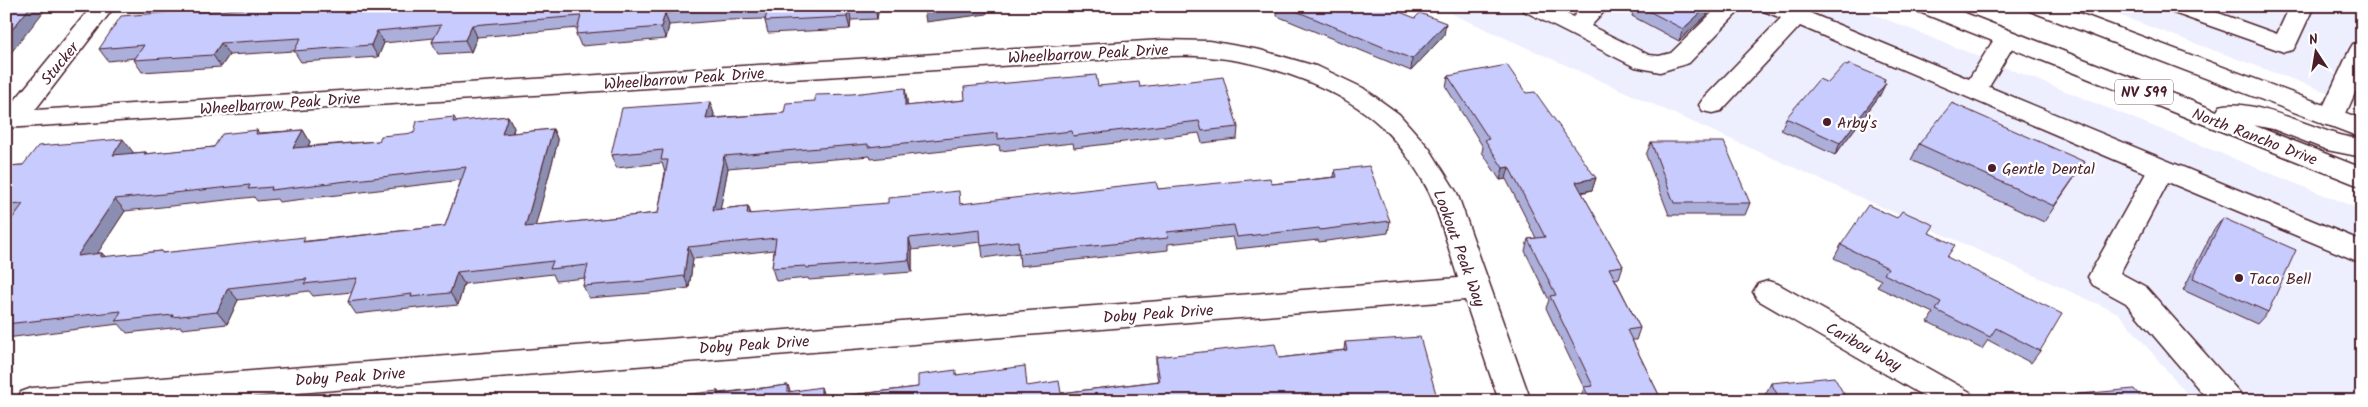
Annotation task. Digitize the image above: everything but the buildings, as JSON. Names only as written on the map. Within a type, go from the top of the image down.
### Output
[{"type":"street","name":"Stucker","points":[[10,120],[104,6]]},
{"type":"street","points":[[1532,6],[1644,62],[1660,64],[1680,58],[1733,6]]},
{"type":"street","points":[[1575,28],[1598,6]]},
{"type":"street","points":[[1772,6],[2362,253]]},
{"type":"street","name":"North Rancho Drive","points":[[1925,6],[2362,178]]},
{"type":"street","name":"NV 599","points":[[2038,6],[2362,129]]},
{"type":"street","points":[[2176,6],[2284,45],[2302,6]]},
{"type":"street","points":[[1712,105],[1796,16]]},
{"type":"street","points":[[1974,91],[2006,38]]},
{"type":"street","name":"Wheelbarrow Peak Drive","points":[[10,120],[1162,48],[1208,49],[1260,58],[1310,73],[1354,94]]},
{"type":"street","points":[[2331,118],[2362,49]]},
{"type":"street","name":"Lookout Peak Way","points":[[1354,94],[1390,120],[1420,154],[1443,194],[1514,401]]},
{"type":"street","points":[[2156,97],[2278,122],[2336,144],[2362,148]]},
{"type":"street","points":[[2162,169],[2102,277],[2136,295],[2228,401]]},
{"type":"street","name":"Doby Peak Drive","points":[[32,401],[1475,288]]},
{"type":"street","name":"Caribou Way","points":[[1768,292],[1959,401]]},
{"type":"shaded area","points":[[1434,6],[1853,6],[2362,210],[2362,401],[2193,401],[2118,313]]},
{"type":"shaded area","points":[[2094,6],[2362,6],[2362,105]]},
{"type":"place","name":"Arby's","points":[[1827,122]]},
{"type":"place","name":"Gentle Dental","points":[[1992,168]]},
{"type":"place","name":"Taco Bell","points":[[2239,278]]}]
